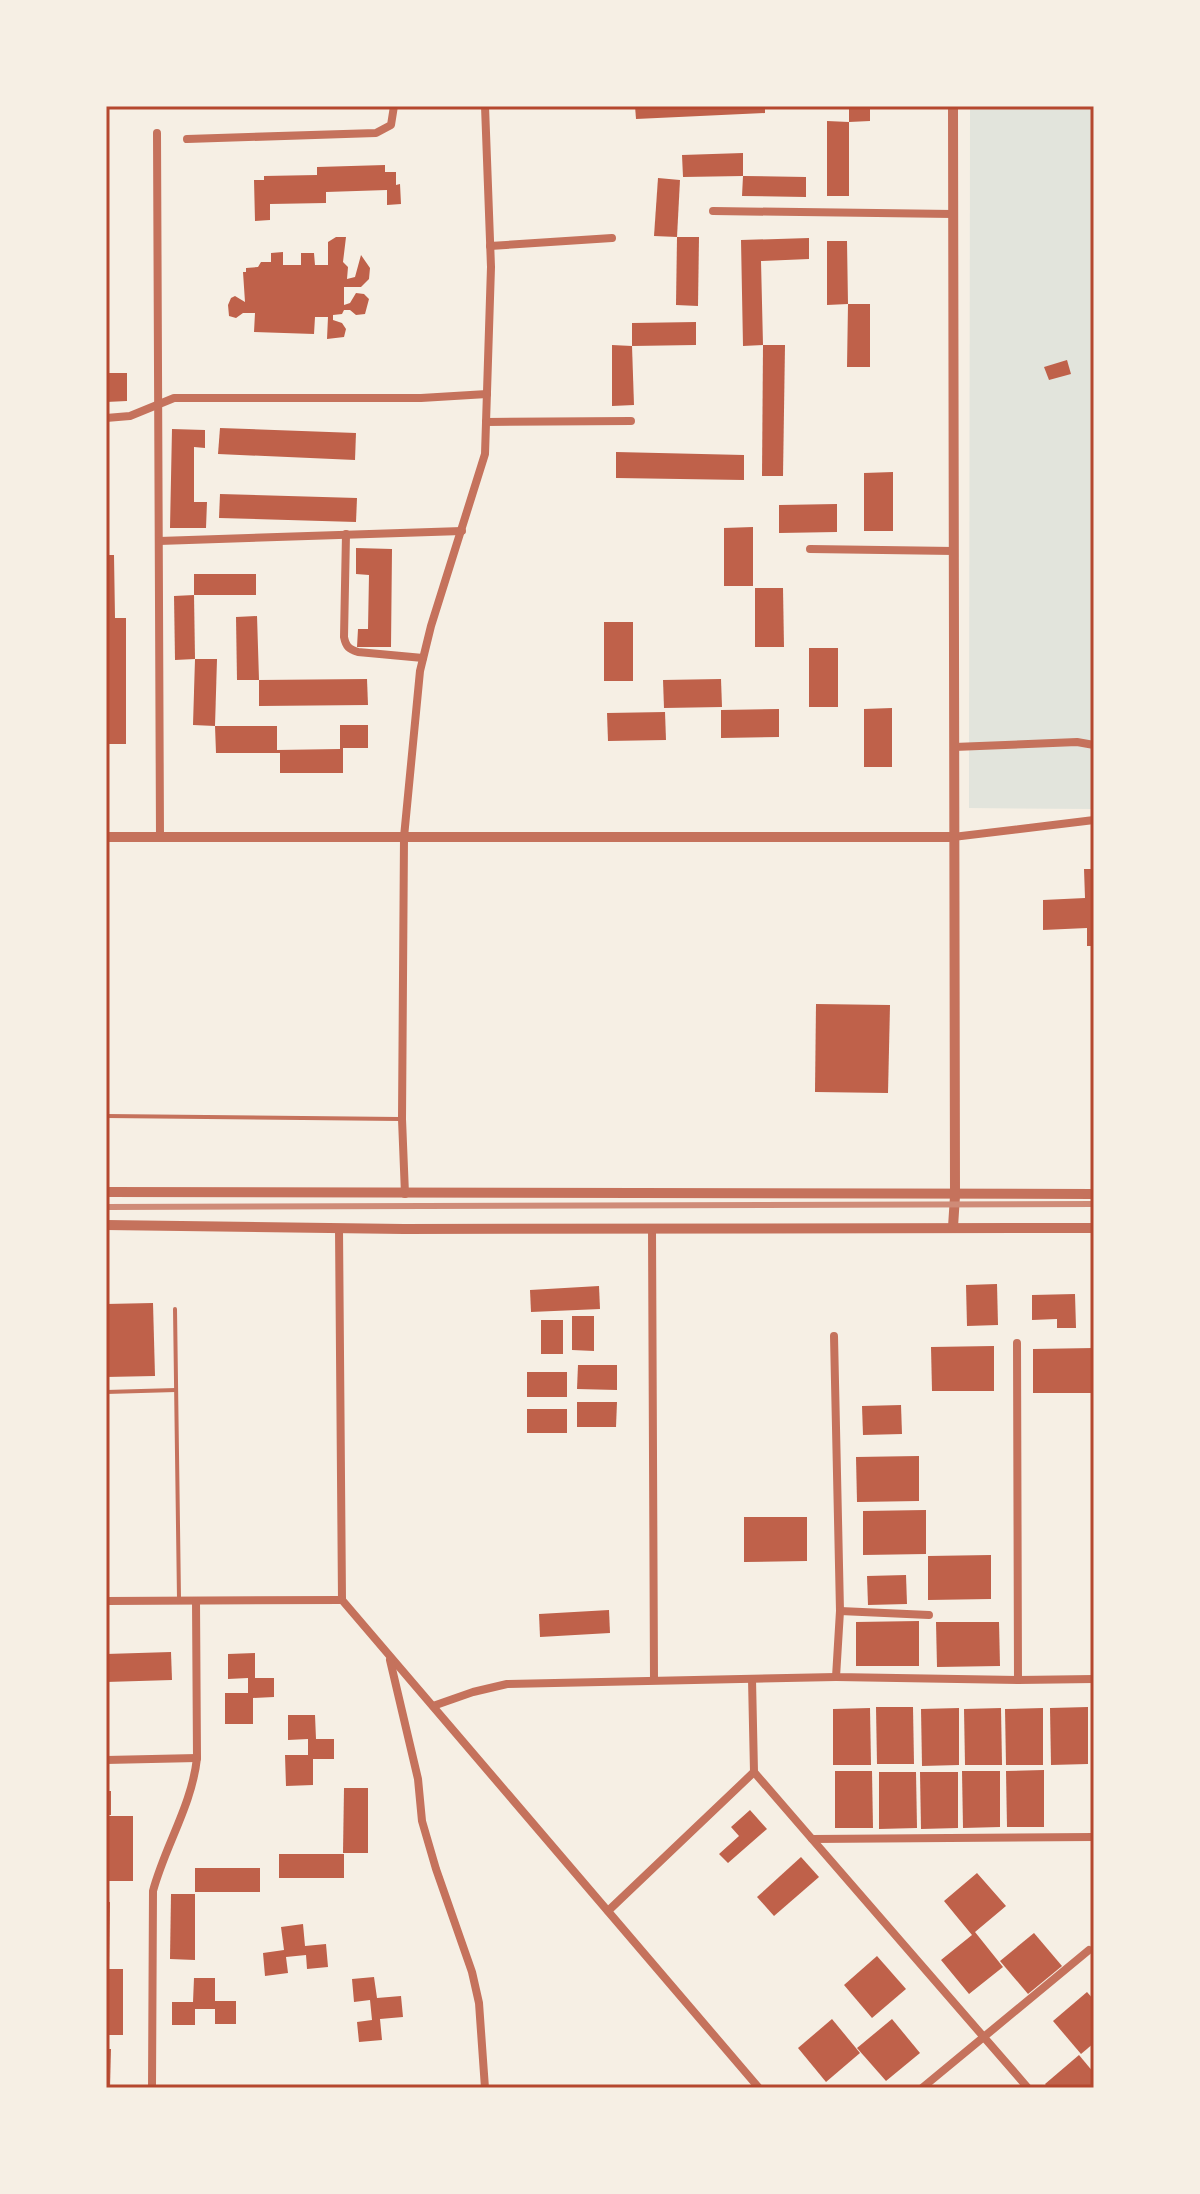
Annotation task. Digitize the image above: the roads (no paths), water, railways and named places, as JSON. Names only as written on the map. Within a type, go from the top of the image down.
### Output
[{"type":"street","points":[[187,139],[376,133],[391,125],[394,106]]},
{"type":"street","points":[[405,1194],[402,1119],[404,837],[414,714],[423,658],[485,454],[490,246],[485,106]]},
{"type":"street","points":[[953,106],[953,1227]]},
{"type":"street","points":[[157,133],[160,837]]},
{"type":"street","points":[[713,211],[953,214]]},
{"type":"street","points":[[490,246],[612,238]]},
{"type":"street","points":[[106,418],[130,416],[174,398],[421,398],[487,394]]},
{"type":"street","points":[[486,422],[631,421]]},
{"type":"street","points":[[159,541],[462,531]]},
{"type":"street","points":[[346,534],[346,644],[358,652],[423,658]]},
{"type":"street","points":[[810,549],[954,551]]},
{"type":"street","points":[[954,747],[1077,742],[1094,745]]},
{"type":"street","points":[[106,837],[953,837],[1094,820]]},
{"type":"street","points":[[106,1192],[1094,1194]]},
{"type":"street","points":[[106,1225],[339,1229],[1094,1228]]},
{"type":"street","points":[[652,1228],[654,1680]]},
{"type":"street","points":[[339,1229],[342,1600],[759,2088]]},
{"type":"street","points":[[834,1336],[840,1611],[836,1677]]},
{"type":"street","points":[[1017,1343],[1018,1680]]},
{"type":"street","points":[[106,1601],[342,1600]]},
{"type":"street","points":[[152,2088],[153,1891],[161,1862],[189,1797],[197,1758],[196,1601]]},
{"type":"street","points":[[840,1611],[929,1615]]},
{"type":"street","points":[[389,1655],[418,1779],[422,1821],[472,1972],[479,2003],[485,2088]]},
{"type":"street","points":[[433,1706],[507,1684],[836,1677],[1094,1679]]},
{"type":"street","points":[[752,1679],[754,1772],[1028,2088]]},
{"type":"street","points":[[106,1760],[197,1758]]},
{"type":"street","points":[[608,1911],[754,1772]]},
{"type":"street","points":[[812,1839],[1094,1837]]},
{"type":"street","points":[[922,2088],[1089,1950]]},
{"type":"lane","points":[[106,1116],[402,1119]]},
{"type":"lane","points":[[175,1309],[179,1601]]},
{"type":"lane","points":[[106,1392],[176,1390]]},
{"type":"railway","points":[[106,1207],[1094,1204]]}]
